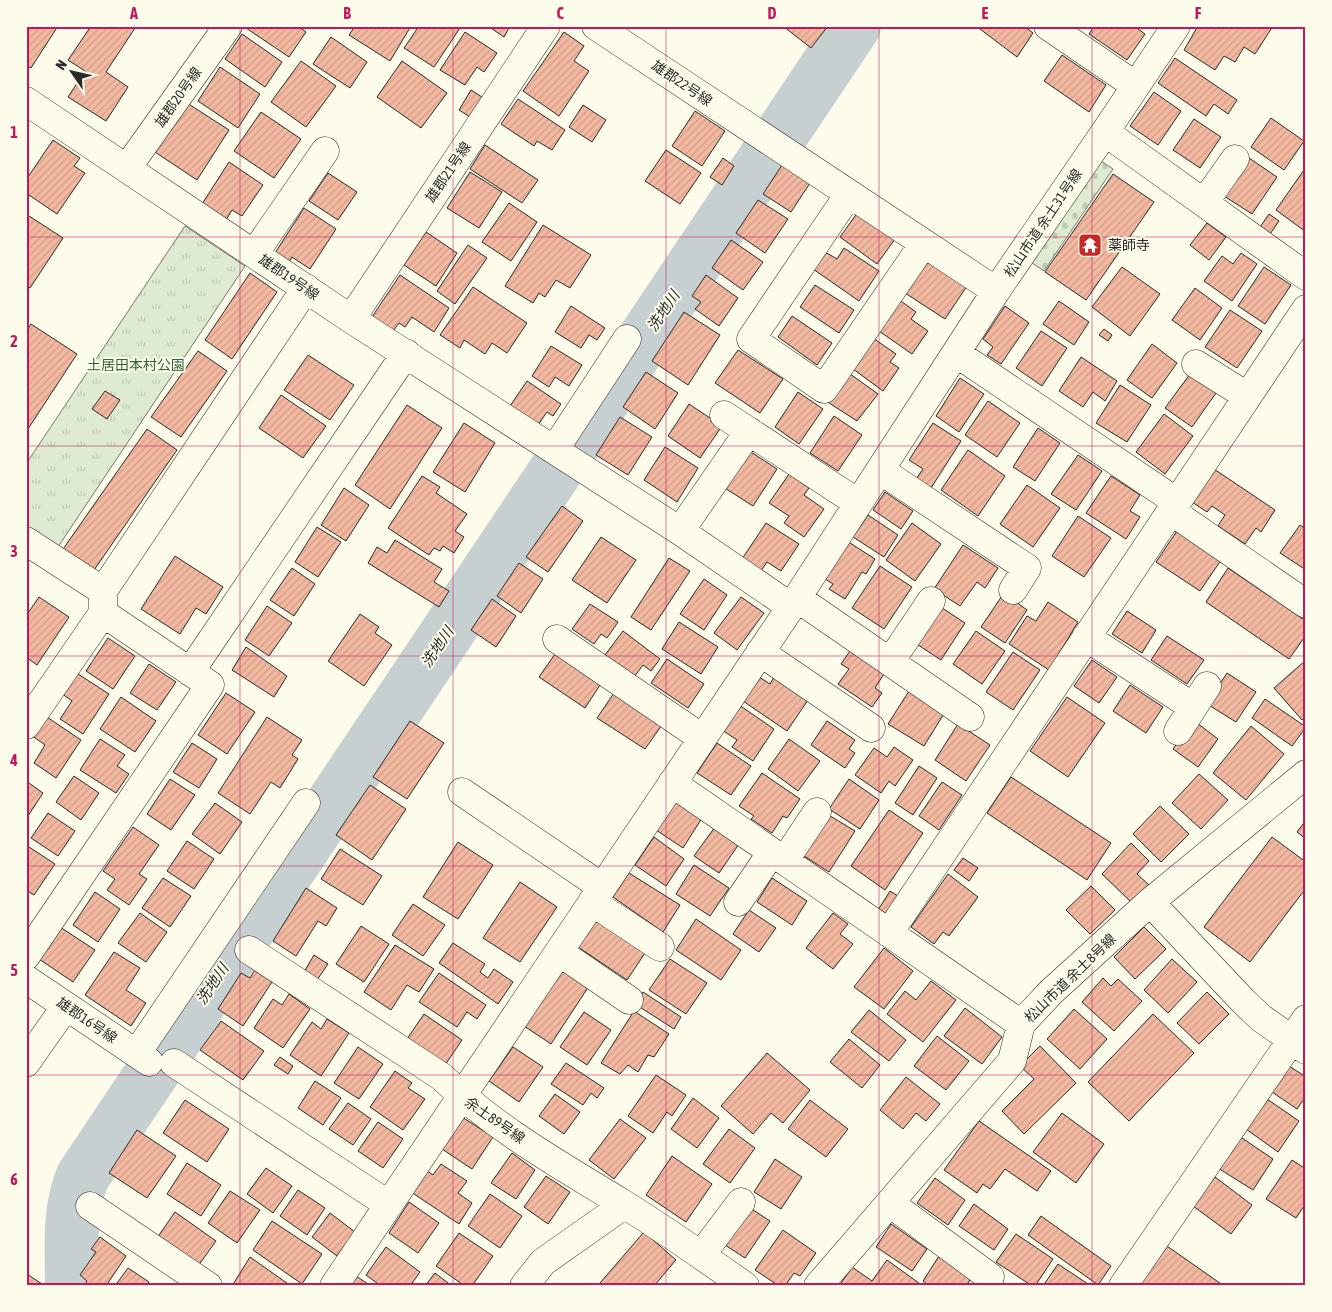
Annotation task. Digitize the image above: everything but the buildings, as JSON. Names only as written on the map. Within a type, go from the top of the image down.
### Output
[{"type":"street","name":"雄郡20号線","points":[[127,168],[228,26]]},
{"type":"street","name":"雄郡21号線","points":[[352,319],[546,26]]},
{"type":"street","name":"雄郡22号線","points":[[596,26],[774,144]]},
{"type":"street","points":[[1048,26],[1136,86]]},
{"type":"street","name":"松山市道 余土31号線","points":[[774,144],[996,291],[1176,26]]},
{"type":"street","name":"雄郡19号線","points":[[26,101],[352,319],[680,531],[890,662],[966,705]]},
{"type":"street","points":[[1105,132],[1306,276]]},
{"type":"street","points":[[254,254],[325,151]]},
{"type":"street","points":[[1204,203],[1235,158]]},
{"type":"street","points":[[849,194],[751,339],[824,389],[924,243]]},
{"type":"street","points":[[26,725],[103,602],[306,288]]},
{"type":"street","points":[[334,1286],[794,602],[996,291]]},
{"type":"street","points":[[890,932],[1306,309]]},
{"type":"street","points":[[562,453],[627,340]]},
{"type":"street","points":[[956,353],[1174,506],[1306,604]]},
{"type":"street","points":[[190,672],[406,354]]},
{"type":"street","points":[[1196,364],[1248,396]]},
{"type":"street","points":[[724,415],[858,503]]},
{"type":"street","points":[[680,531],[749,431]]},
{"type":"street","points":[[880,470],[1027,568],[1013,590]]},
{"type":"street","points":[[26,541],[190,672],[210,685],[26,956]]},
{"type":"street","points":[[890,662],[931,601]]},
{"type":"street","points":[[1086,637],[1200,696],[1178,731]]},
{"type":"street","points":[[557,639],[702,738]]},
{"type":"street","points":[[760,652],[871,728]]},
{"type":"street","name":"松山市道 余土8号線","points":[[818,1286],[891,1204],[1012,1061],[1022,1024],[1051,992],[1150,902],[1306,774]]},
{"type":"street","points":[[672,783],[1022,1024]]},
{"type":"street","points":[[462,792],[597,894],[660,947]]},
{"type":"street","points":[[153,1059],[306,803]]},
{"type":"street","points":[[738,902],[817,812]]},
{"type":"street","points":[[1123,1286],[1301,1036],[1261,1018],[1150,902]]},
{"type":"street","name":"余土89号線","points":[[249,950],[442,1077],[462,1096],[559,1165],[701,1255],[744,1286]]},
{"type":"street","points":[[559,952],[629,1000]]},
{"type":"street","name":"雄郡16号線","points":[[26,979],[66,1006],[389,1205]]},
{"type":"street","points":[[26,1063],[66,1006]]},
{"type":"street","points":[[701,1255],[741,1202]]},
{"type":"street","points":[[891,1204],[990,1278]]},
{"type":"street","points":[[524,1286],[543,1262],[624,1205]]},
{"type":"street","points":[[90,1206],[208,1286]]},
{"type":"green space","points":[[1101,161],[1113,169],[1044,271],[1032,263]]},
{"type":"green space","name":"土居田本村公園","points":[[185,226],[245,266],[56,550],[26,530],[26,464]]},
{"type":"waterway","name":"洗地川","points":[[72,1286],[73,1216],[78,1189],[83,1176],[854,26]]},
{"type":"place","name":"薬師寺","points":[[1090,245]]}]
